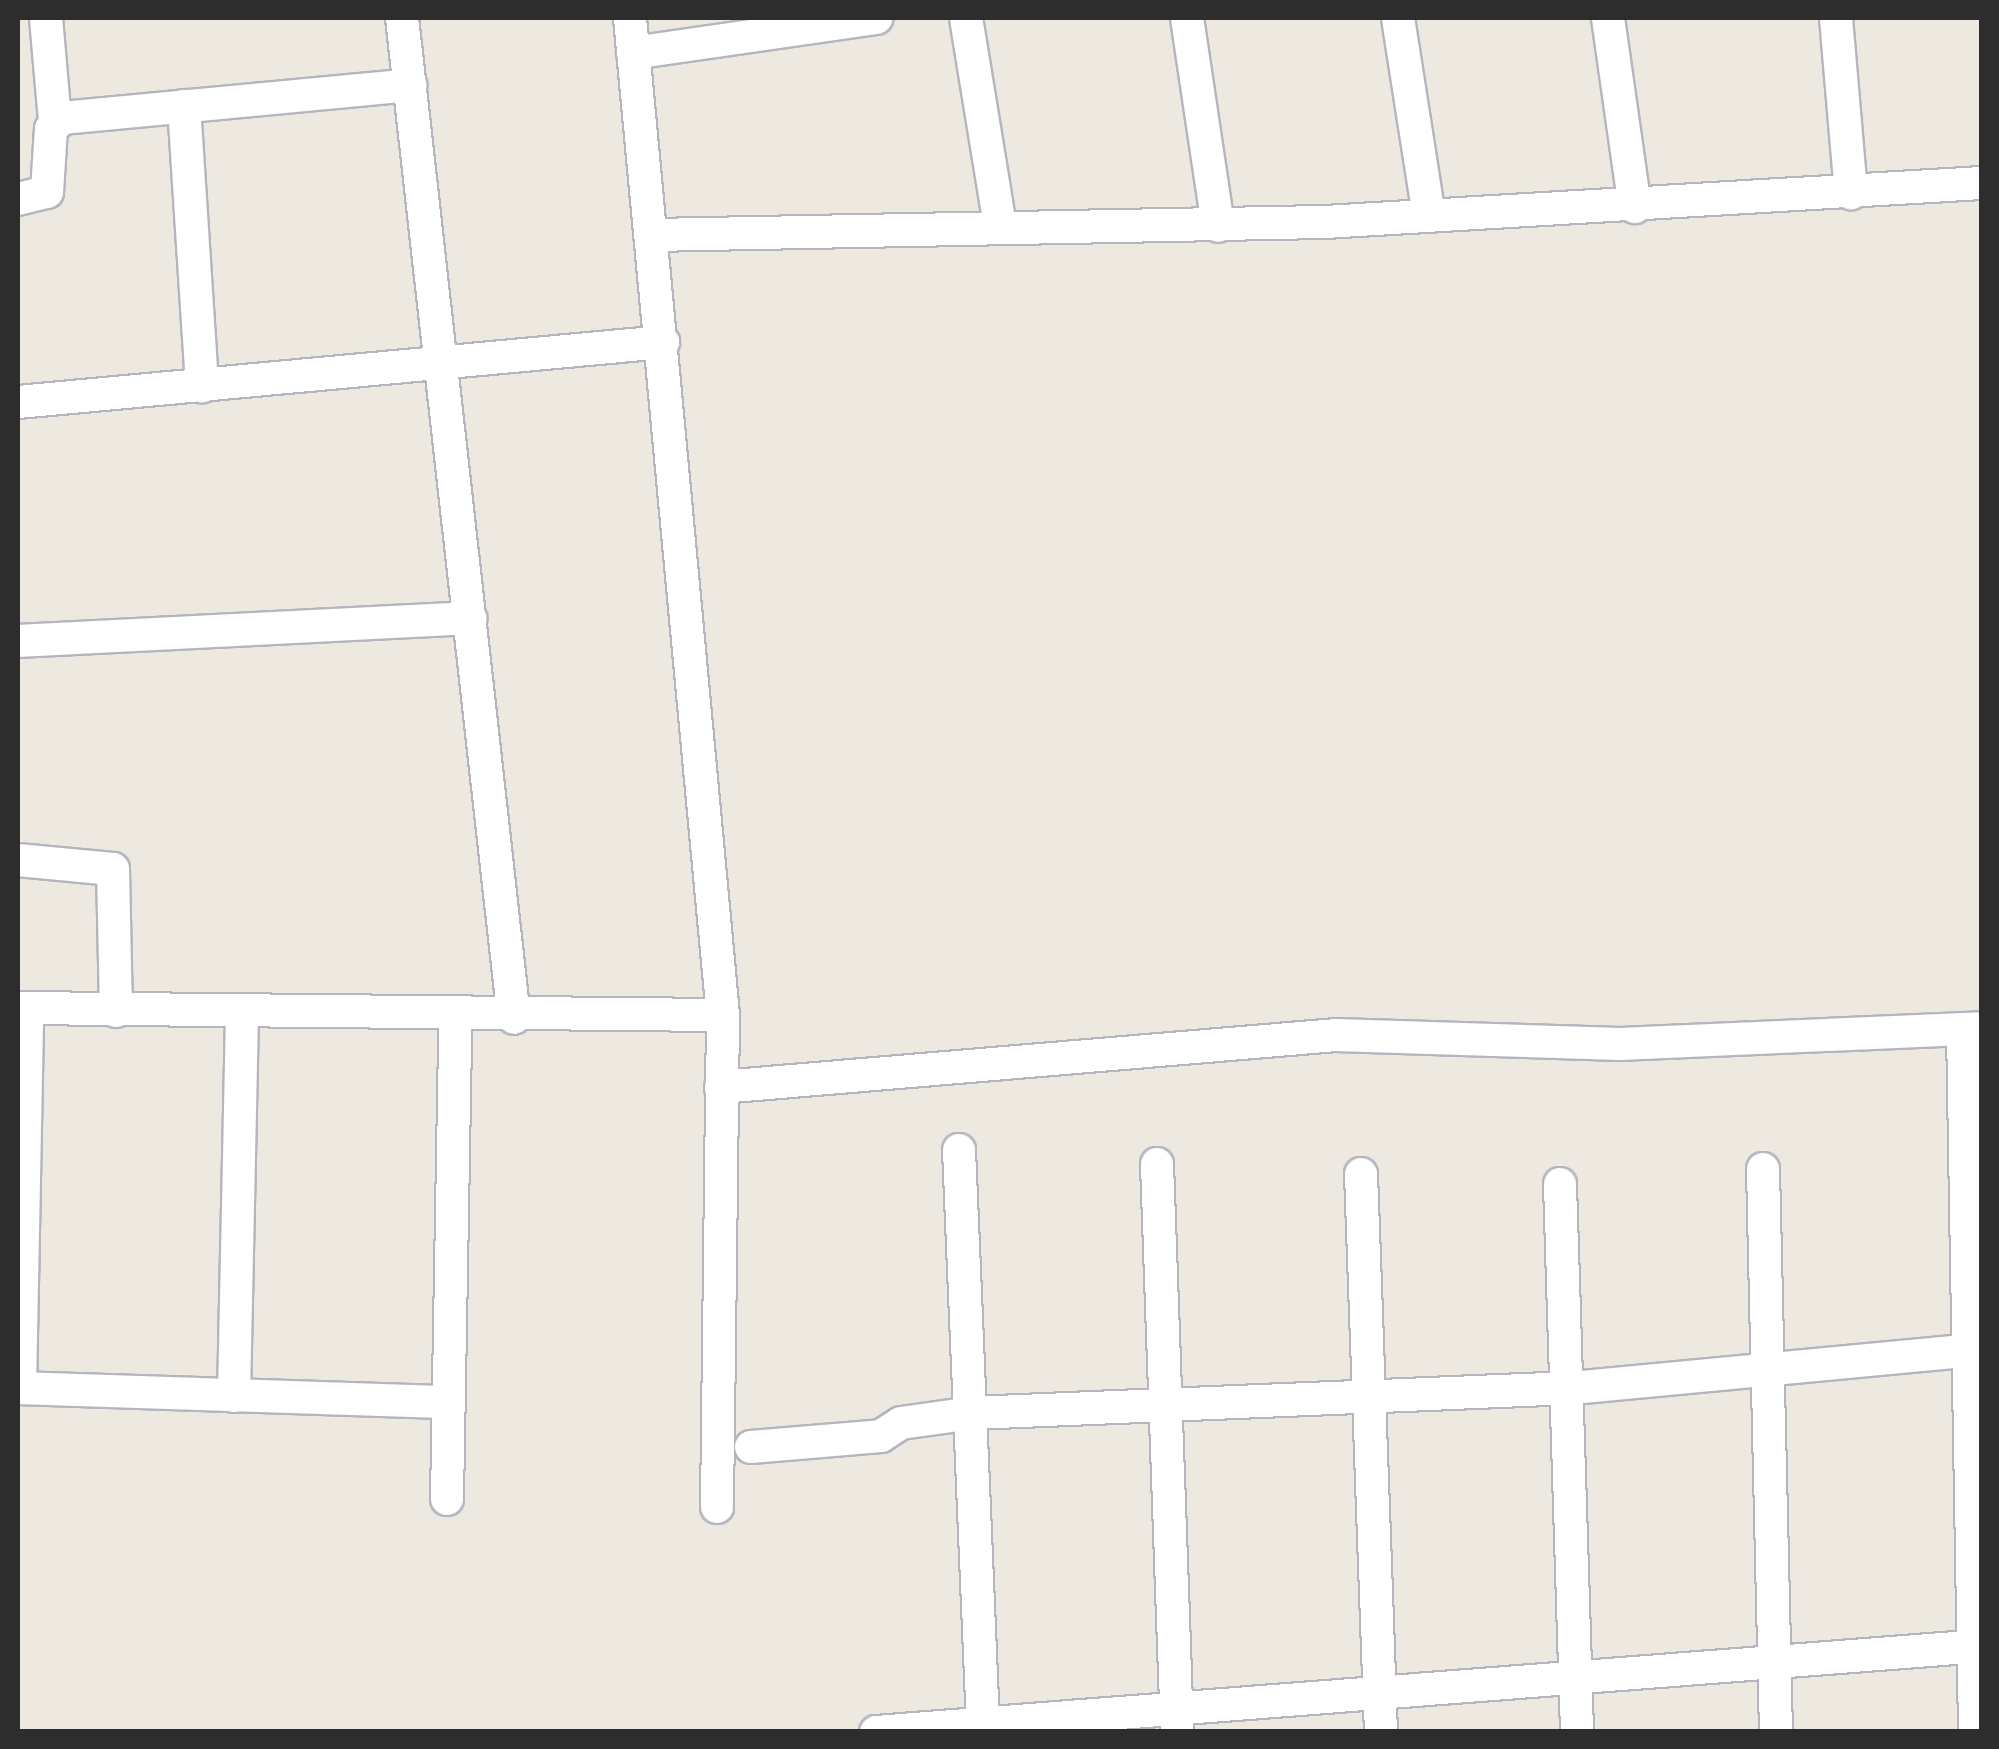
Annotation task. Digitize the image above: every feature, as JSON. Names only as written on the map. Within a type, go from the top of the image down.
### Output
[{"type":"street","points":[[18,199],[47,192],[56,121],[46,18]]},
{"type":"street","points":[[402,18],[514,1018]]},
{"type":"street","points":[[630,18],[723,1015],[718,1507]]},
{"type":"street","points":[[634,53],[876,18]]},
{"type":"street","points":[[966,18],[1000,225]]},
{"type":"street","points":[[1186,18],[1218,226]]},
{"type":"street","points":[[1398,18],[1428,216]]},
{"type":"street","points":[[1608,18],[1635,207]]},
{"type":"street","points":[[1836,18],[1852,193]]},
{"type":"street","points":[[56,121],[410,85]]},
{"type":"street","points":[[184,106],[202,386]]},
{"type":"street","points":[[652,236],[1000,225],[1218,226],[1635,207],[1982,184]]},
{"type":"street","points":[[18,402],[443,369],[663,342]]},
{"type":"street","points":[[18,641],[470,618]]},
{"type":"street","points":[[18,860],[113,869],[116,1011]]},
{"type":"street","points":[[449,1402],[19,1388],[22,1008],[455,1018],[723,1015]]},
{"type":"street","points":[[234,1396],[242,1013]]},
{"type":"street","points":[[446,1499],[455,1018]]},
{"type":"street","points":[[721,1088],[1336,1035],[1602,1044],[1972,1029],[1978,1646],[1975,1732]]},
{"type":"street","points":[[960,1150],[974,1413],[984,1725]]},
{"type":"street","points":[[1157,1164],[1171,1405],[1177,1722]]},
{"type":"street","points":[[1762,1170],[1776,1732]]},
{"type":"street","points":[[1361,1174],[1381,1732]]},
{"type":"street","points":[[1560,1184],[1572,1388],[1577,1732]]},
{"type":"street","points":[[751,1447],[880,1436],[901,1423],[974,1413],[1572,1388],[1976,1350]]},
{"type":"street","points":[[876,1732],[984,1725],[1177,1722],[1382,1696],[1978,1646]]}]
